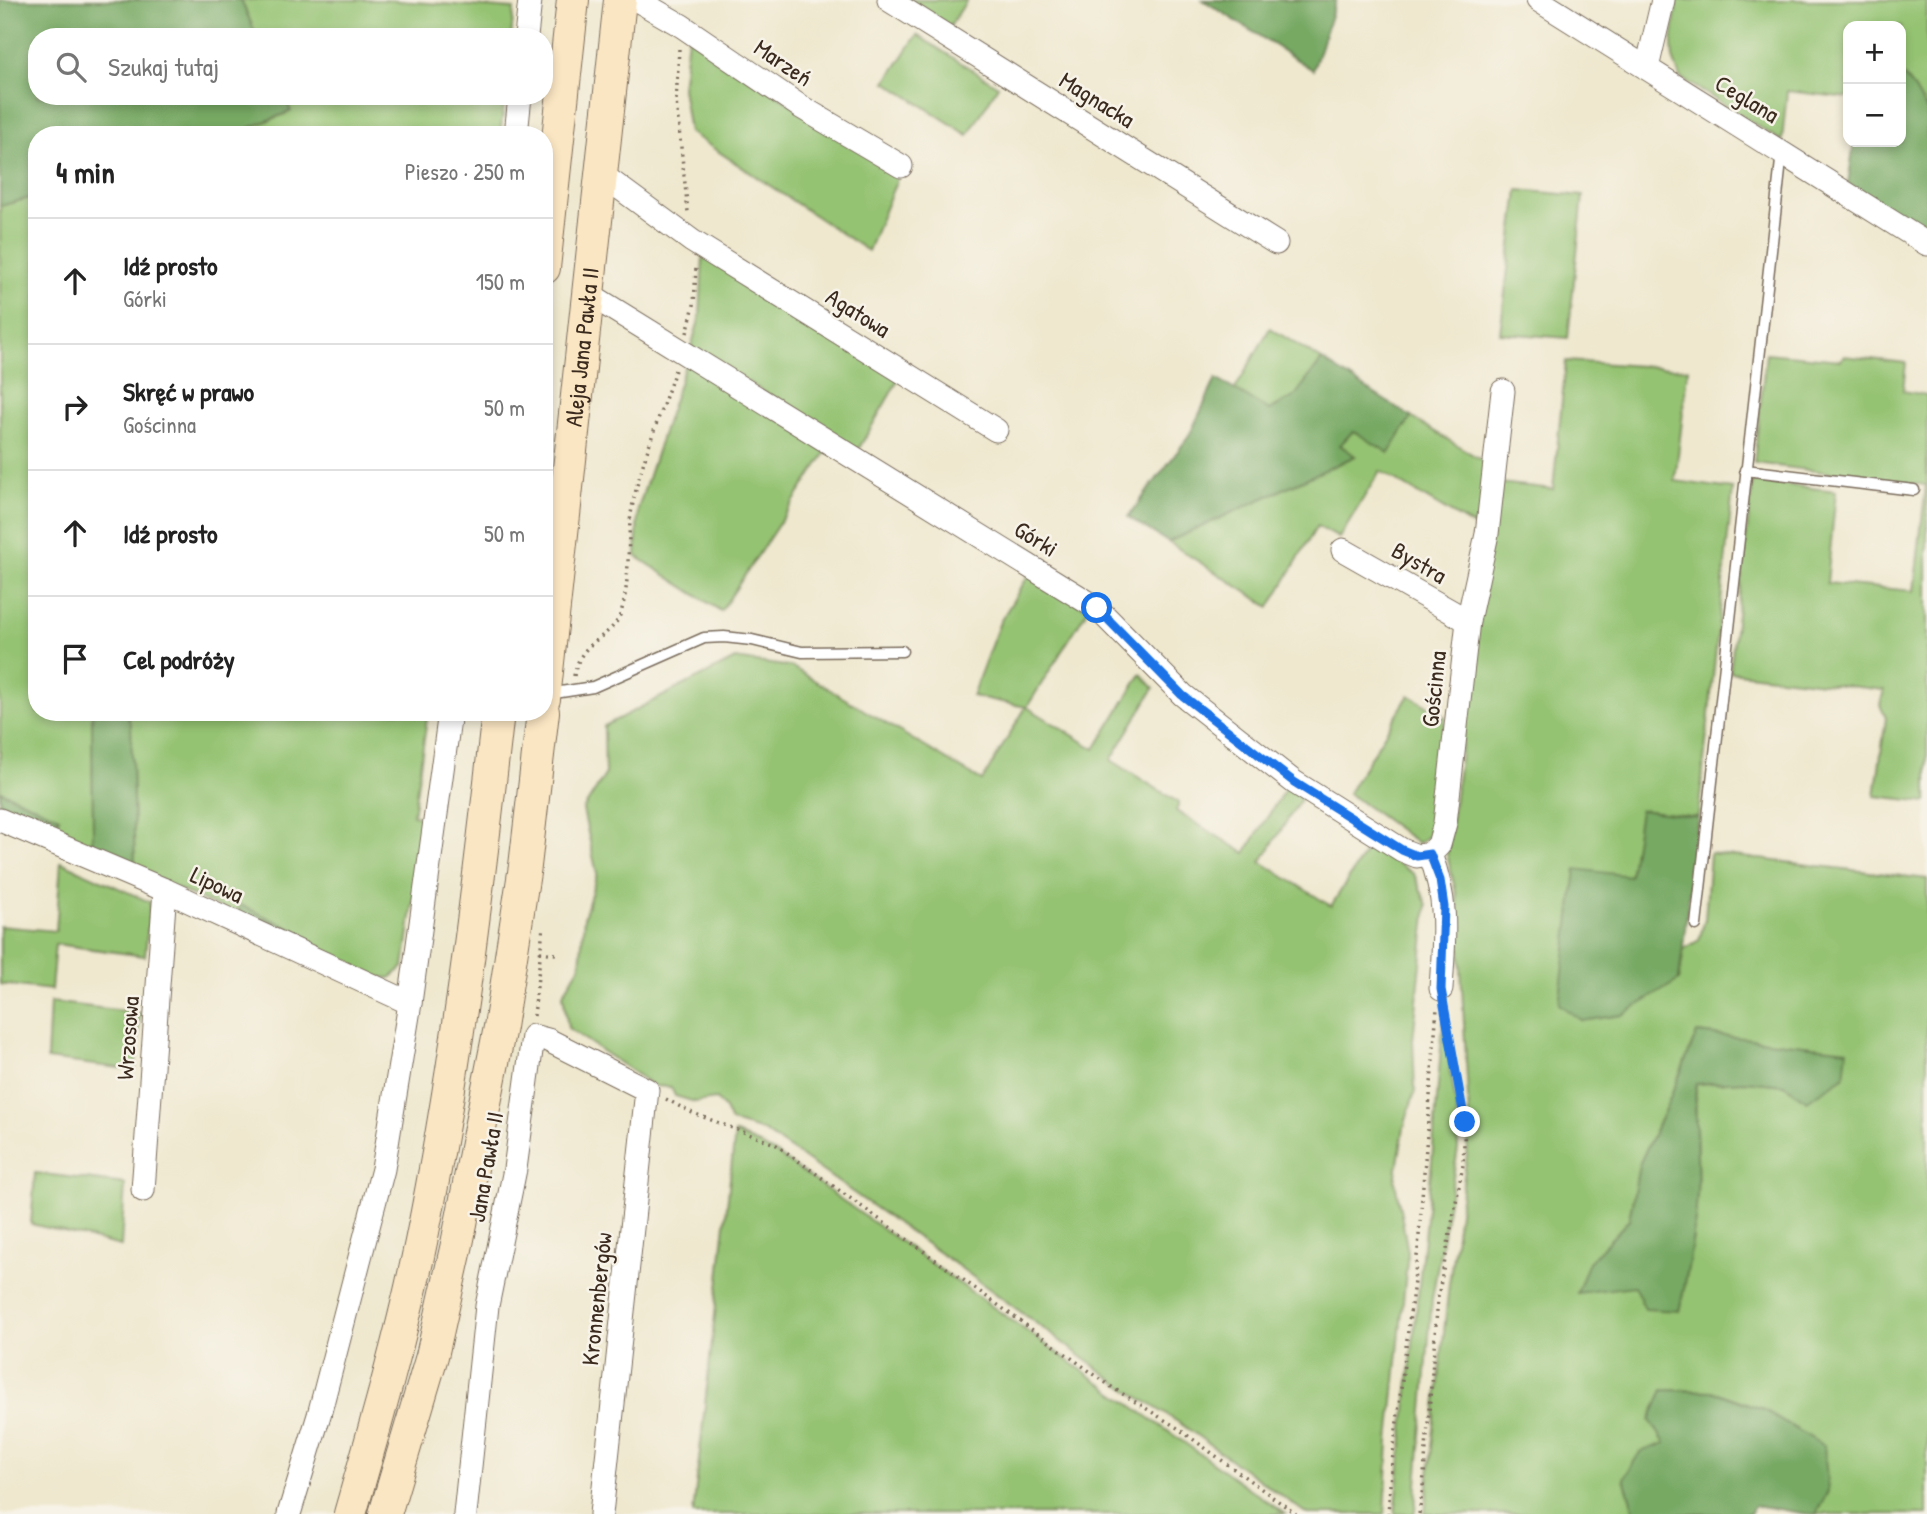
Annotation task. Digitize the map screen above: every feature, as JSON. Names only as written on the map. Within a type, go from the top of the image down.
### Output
[{"type":"main road","name":"Aleja Jana Pawła II","points":[[553,185],[573,0]]},
{"type":"main road","name":"Aleja Jana Pawła II","points":[[553,624],[620,0]]},
{"type":"main road","points":[[350,1514],[393,1366],[423,1229],[462,1012],[497,721]]},
{"type":"main road","points":[[385,1514],[432,1356],[463,1217],[500,1027],[525,866],[542,721]]},
{"type":"street","points":[[527,28],[530,0]]},
{"type":"street","name":"Marzeń","points":[[637,0],[682,26],[801,107],[901,166]]},
{"type":"street","name":"Magnacka","points":[[889,0],[1276,243]]},
{"type":"street","name":"Ceglana","points":[[1538,0],[1927,244]]},
{"type":"street","points":[[1647,68],[1662,0]]},
{"type":"street","points":[[517,126],[519,105]]},
{"type":"street","name":"Agatowa","points":[[601,174],[692,241],[996,430]]},
{"type":"street","name":"Górki","points":[[589,293],[1097,608],[1182,695],[1294,782],[1402,850],[1417,856],[1430,854]]},
{"type":"street","name":"Gościnna","points":[[1430,854],[1440,845],[1445,824],[1468,621],[1487,534],[1503,391]]},
{"type":"street","name":"Bystra","points":[[1343,550],[1468,621]]},
{"type":"street","points":[[289,1514],[319,1415],[383,1168],[410,1003],[449,721]]},
{"type":"street","name":"Lipowa","points":[[0,820],[165,890],[410,1003]]},
{"type":"street","points":[[1430,854],[1440,880],[1444,907],[1441,989]]},
{"type":"street","name":"Wrzosowa","points":[[143,1190],[165,890]]},
{"type":"street","points":[[533,1036],[548,1040],[647,1090]]},
{"type":"street","name":"Jana Pawła II","points":[[465,1514],[487,1306],[515,1169],[533,1036]]},
{"type":"street","name":"Kronnenbergów","points":[[601,1514],[647,1090]]},
{"type":"lane","points":[[1696,925],[1782,151]]},
{"type":"lane","points":[[1745,470],[1914,490]]},
{"type":"lane","points":[[553,695],[593,687],[704,638],[752,640],[803,652],[902,651]]},
{"type":"path","points":[[533,1036],[540,952],[556,954]]},
{"type":"path","points":[[1388,1514],[1418,1248],[1436,1016],[1441,989]]},
{"type":"path","points":[[1419,1514],[1438,1297],[1463,1165],[1465,1122],[1441,989]]},
{"type":"path","points":[[647,1090],[690,1112],[775,1144],[1113,1388],[1176,1427],[1296,1514]]},
{"type":"green space","points":[[0,0],[241,0],[253,28],[28,28],[28,105],[288,105],[291,111],[254,126],[28,126],[28,198],[0,206]]},
{"type":"green space","points":[[241,0],[384,0],[514,9],[512,28],[253,28]]},
{"type":"green space","points":[[899,0],[967,0],[947,31]]},
{"type":"green space","points":[[1203,0],[1336,0],[1313,70]]},
{"type":"green space","points":[[1677,0],[1927,0],[1927,111],[1906,79],[1906,21],[1843,21],[1843,97],[1787,91],[1782,141],[1680,77],[1673,58]]},
{"type":"green space","points":[[917,35],[998,86],[968,135],[886,82]]},
{"type":"green space","points":[[688,37],[899,174],[868,251],[689,132],[682,88]]},
{"type":"green space","points":[[1906,79],[1927,111],[1927,233],[1848,184],[1853,147],[1906,147]]},
{"type":"green space","points":[[287,105],[504,105],[501,126],[255,126],[290,112]]},
{"type":"green space","points":[[1518,190],[1583,196],[1568,338],[1500,333]]},
{"type":"green space","points":[[28,198],[28,721],[92,721],[93,834],[90,850],[53,833],[59,817],[0,791],[0,206]]},
{"type":"green space","points":[[703,255],[900,377],[858,450],[691,347],[700,317]]},
{"type":"green space","points":[[1270,328],[1322,360],[1294,398],[1269,410],[1234,391]]},
{"type":"green space","points":[[1766,353],[1841,360],[1844,356],[1906,363],[1903,391],[1927,395],[1927,802],[1875,796],[1886,718],[1880,705],[1884,690],[1730,672],[1753,481],[1836,491],[1827,583],[1914,591],[1926,485],[1754,463]]},
{"type":"green space","points":[[687,359],[829,448],[721,611],[636,556],[638,509]]},
{"type":"green space","points":[[1322,360],[1411,417],[1389,453],[1353,431],[1340,445],[1355,456],[1168,542],[1128,517],[1189,436],[1216,379],[1269,410],[1294,397]]},
{"type":"green space","points":[[1566,361],[1688,369],[1675,481],[1733,489],[1698,817],[1640,810],[1679,980],[1684,949],[1699,940],[1705,919],[1710,853],[1927,879],[1927,1514],[1816,1514],[1828,1491],[1763,1409],[1712,1391],[1663,1390],[1650,1420],[1665,1443],[1624,1478],[1635,1514],[1425,1514],[1449,1284],[1470,1133],[1457,897],[1447,854],[1472,643],[1500,483],[1553,489]],"holes":[[[1697,1033],[1766,1041],[1807,1100],[1785,1085],[1744,1081],[1696,1084],[1696,1208],[1691,1252],[1679,1311],[1589,1262],[1629,1220],[1639,1165]]]},
{"type":"green space","points":[[1411,417],[1488,464],[1483,530],[1380,471],[1339,538],[1317,526],[1270,607],[1168,542],[1355,456],[1340,445],[1354,430],[1389,453]]},
{"type":"green space","points":[[1030,573],[1088,609],[1027,707],[1095,749],[1141,674],[1154,688],[1111,760],[1179,803],[1176,811],[1245,853],[1287,786],[1302,797],[1261,862],[1331,906],[1370,845],[1414,874],[1427,905],[1413,1040],[1415,1091],[1404,1127],[1395,1181],[1408,1252],[1389,1441],[1385,1514],[1307,1514],[1181,1424],[1123,1387],[954,1263],[795,1152],[763,1131],[731,1122],[716,1099],[695,1102],[675,1096],[671,1087],[654,1086],[568,1028],[563,994],[580,966],[584,918],[597,874],[583,810],[605,775],[604,726],[735,659],[792,667],[982,781],[1026,707],[972,696],[1000,622]]},
{"type":"green space","points":[[1409,695],[1445,717],[1434,832],[1418,843],[1348,793]]},
{"type":"green space","points":[[92,721],[129,721],[135,870],[90,850],[93,834]]},
{"type":"green space","points":[[129,721],[427,721],[413,815],[425,817],[404,967],[390,978],[377,977],[293,940],[296,931],[241,906],[236,915],[135,870]]},
{"type":"green space","points":[[0,791],[59,817],[53,833],[0,808]]},
{"type":"green space","points":[[1640,810],[1698,817],[1679,980],[1622,1015],[1582,1021],[1559,1004],[1576,869],[1630,876]]},
{"type":"green space","points":[[61,862],[150,902],[145,956],[55,944],[51,990],[0,984],[0,926],[56,931]]},
{"type":"green space","points":[[241,905],[296,931],[293,940],[236,915]]},
{"type":"green space","points":[[50,1002],[140,1013],[135,1070],[47,1059]]},
{"type":"green space","points":[[1443,1021],[1457,1111],[1458,1149],[1432,1299],[1415,1510],[1414,1514],[1395,1514],[1432,1161]]},
{"type":"green space","points":[[1697,1033],[1847,1050],[1844,1077],[1807,1101],[1785,1085],[1744,1081],[1696,1084],[1696,1208],[1691,1252],[1679,1311],[1645,1309],[1634,1286],[1577,1293],[1589,1262],[1629,1220],[1639,1165]]},
{"type":"green space","points":[[735,1133],[774,1152],[1285,1514],[693,1514]]},
{"type":"green space","points":[[35,1173],[125,1184],[121,1246],[31,1224]]},
{"type":"green space","points":[[1663,1390],[1712,1391],[1763,1409],[1824,1446],[1828,1491],[1816,1514],[1754,1506],[1750,1514],[1635,1514],[1624,1478],[1640,1452],[1665,1443],[1650,1420]]},
{"type":"route","points":[[1097,608],[1182,695],[1294,782],[1402,850],[1417,856],[1430,854],[1440,880],[1444,907],[1441,989],[1465,1122]]}]
